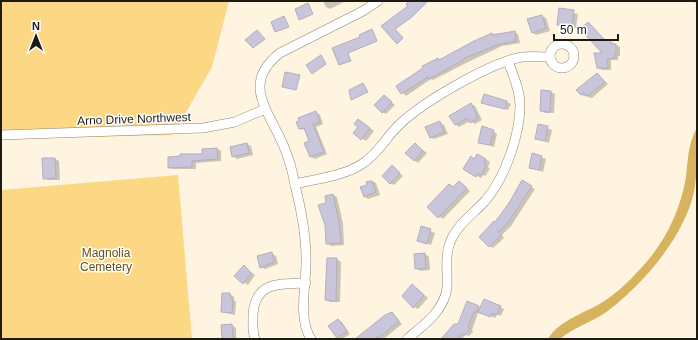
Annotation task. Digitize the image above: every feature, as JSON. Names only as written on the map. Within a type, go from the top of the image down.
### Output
[{"type":"street","points":[[311,339],[308,334],[304,314],[306,283],[305,235],[295,184],[284,147],[260,97],[259,84],[262,72],[269,61],[280,53],[363,11],[378,1]]},
{"type":"street","points":[[295,184],[345,172],[361,165],[377,153],[398,126],[415,110],[483,71],[522,57],[550,57]]},
{"type":"street","points":[[407,339],[430,320],[440,308],[447,289],[446,257],[451,240],[459,227],[494,189],[504,173],[510,155],[520,105],[517,88],[508,61]]},
{"type":"street","name":"Arno Drive Northwest","points":[[1,135],[203,128],[234,122],[265,109]]},
{"type":"street","points":[[255,339],[252,328],[254,308],[261,292],[275,284],[306,283]]},
{"type":"green space","points":[[1,1],[229,1],[212,67],[173,135],[1,139]]},
{"type":"green space","name":"Magnolia Cemetery","points":[[178,175],[192,339],[1,339],[1,190]]},
{"type":"shaded area","points":[[697,128],[697,168],[694,192],[689,209],[681,226],[660,259],[633,289],[605,313],[571,331],[560,339],[548,339],[553,332],[568,320],[602,302],[626,284],[656,250],[673,221],[681,199],[686,177],[690,146]]},
{"type":"building","points":[[409,1],[428,1],[412,17],[395,29],[403,38],[397,44],[381,26],[408,6],[406,4]]},
{"type":"building","points":[[308,3],[313,14],[299,20],[295,9]]},
{"type":"building","points":[[559,8],[574,10],[572,26],[557,25]]},
{"type":"building","points":[[542,15],[546,28],[532,33],[527,19]]},
{"type":"building","points":[[284,16],[289,27],[275,32],[271,22]]},
{"type":"building","points":[[588,22],[606,41],[610,40],[611,44],[616,44],[616,54],[614,54],[614,58],[607,59],[608,68],[597,68],[594,53],[602,53],[580,29]]},
{"type":"building","points":[[372,29],[377,41],[348,53],[351,61],[339,65],[332,48],[360,37],[359,35]]},
{"type":"building","points":[[257,30],[265,39],[253,48],[245,40]]},
{"type":"building","points":[[515,31],[516,41],[497,45],[465,58],[429,79],[428,77],[401,94],[396,86],[423,68],[422,66],[438,58],[439,60],[474,41],[492,33],[493,35]]},
{"type":"building","points":[[321,55],[326,64],[312,74],[306,65]]},
{"type":"building","points":[[285,72],[300,75],[296,90],[282,87]]},
{"type":"building","points":[[597,73],[605,82],[587,96],[584,93],[581,95],[576,90]]},
{"type":"building","points":[[363,83],[368,92],[351,100],[349,90]]},
{"type":"building","points":[[541,90],[551,91],[550,112],[540,111]]},
{"type":"building","points":[[484,94],[507,101],[505,109],[481,103]]},
{"type":"building","points":[[384,95],[392,102],[382,113],[374,105]]},
{"type":"building","points":[[471,103],[478,118],[470,123],[467,118],[455,125],[449,116]]},
{"type":"building","points":[[316,111],[320,122],[313,124],[324,152],[310,157],[304,143],[309,141],[304,128],[299,129],[296,122],[299,121],[298,118]]},
{"type":"building","points":[[358,119],[370,128],[361,140],[353,133],[358,127],[354,124]]},
{"type":"building","points":[[440,121],[444,132],[430,138],[425,127]]},
{"type":"building","points":[[538,124],[548,126],[545,141],[535,139]]},
{"type":"building","points":[[482,126],[494,130],[490,145],[478,143]]},
{"type":"building","points":[[247,143],[249,153],[232,157],[230,147]]},
{"type":"building","points":[[415,143],[423,151],[414,161],[405,153]]},
{"type":"building","points":[[217,148],[218,159],[192,161],[192,167],[168,168],[168,157],[180,156],[180,154],[202,154],[202,149]]},
{"type":"building","points":[[532,153],[542,156],[539,170],[529,168]]},
{"type":"building","points":[[477,154],[486,159],[484,164],[486,166],[481,175],[478,173],[476,177],[463,169],[471,156],[474,159]]},
{"type":"building","points":[[42,158],[55,158],[56,178],[43,179]]},
{"type":"building","points":[[392,165],[400,173],[390,184],[382,176]]},
{"type":"building","points":[[522,180],[532,186],[507,224],[498,232],[501,235],[489,247],[479,237],[494,221],[495,222],[509,203]]},
{"type":"building","points":[[372,181],[376,192],[364,197],[360,187],[367,185],[366,182]]},
{"type":"building","points":[[459,181],[467,188],[438,218],[427,207],[449,184],[453,187]]},
{"type":"building","points":[[333,194],[339,222],[341,243],[326,244],[325,225],[318,205],[326,203],[325,196]]},
{"type":"building","points":[[421,226],[431,229],[427,244],[417,241]]},
{"type":"building","points":[[272,252],[274,262],[260,268],[257,256]]},
{"type":"building","points":[[425,253],[426,268],[415,269],[414,254]]},
{"type":"building","points":[[327,258],[337,258],[336,301],[325,300]]},
{"type":"building","points":[[244,265],[251,273],[243,284],[234,276]]},
{"type":"building","points":[[412,284],[424,295],[413,308],[402,296]]},
{"type":"building","points":[[222,293],[230,293],[230,298],[233,299],[232,313],[221,312]]},
{"type":"building","points":[[484,299],[501,306],[497,315],[492,313],[490,317],[478,312]]},
{"type":"building","points":[[467,301],[479,306],[476,312],[474,312],[468,327],[470,329],[464,335],[462,333],[456,339],[441,339],[454,324],[458,324]]},
{"type":"building","points":[[392,312],[399,321],[382,335],[374,339],[355,339],[385,315]]},
{"type":"building","points":[[338,319],[347,331],[337,338],[328,326]]},
{"type":"building","points":[[232,324],[233,339],[222,339],[221,325]]}]
